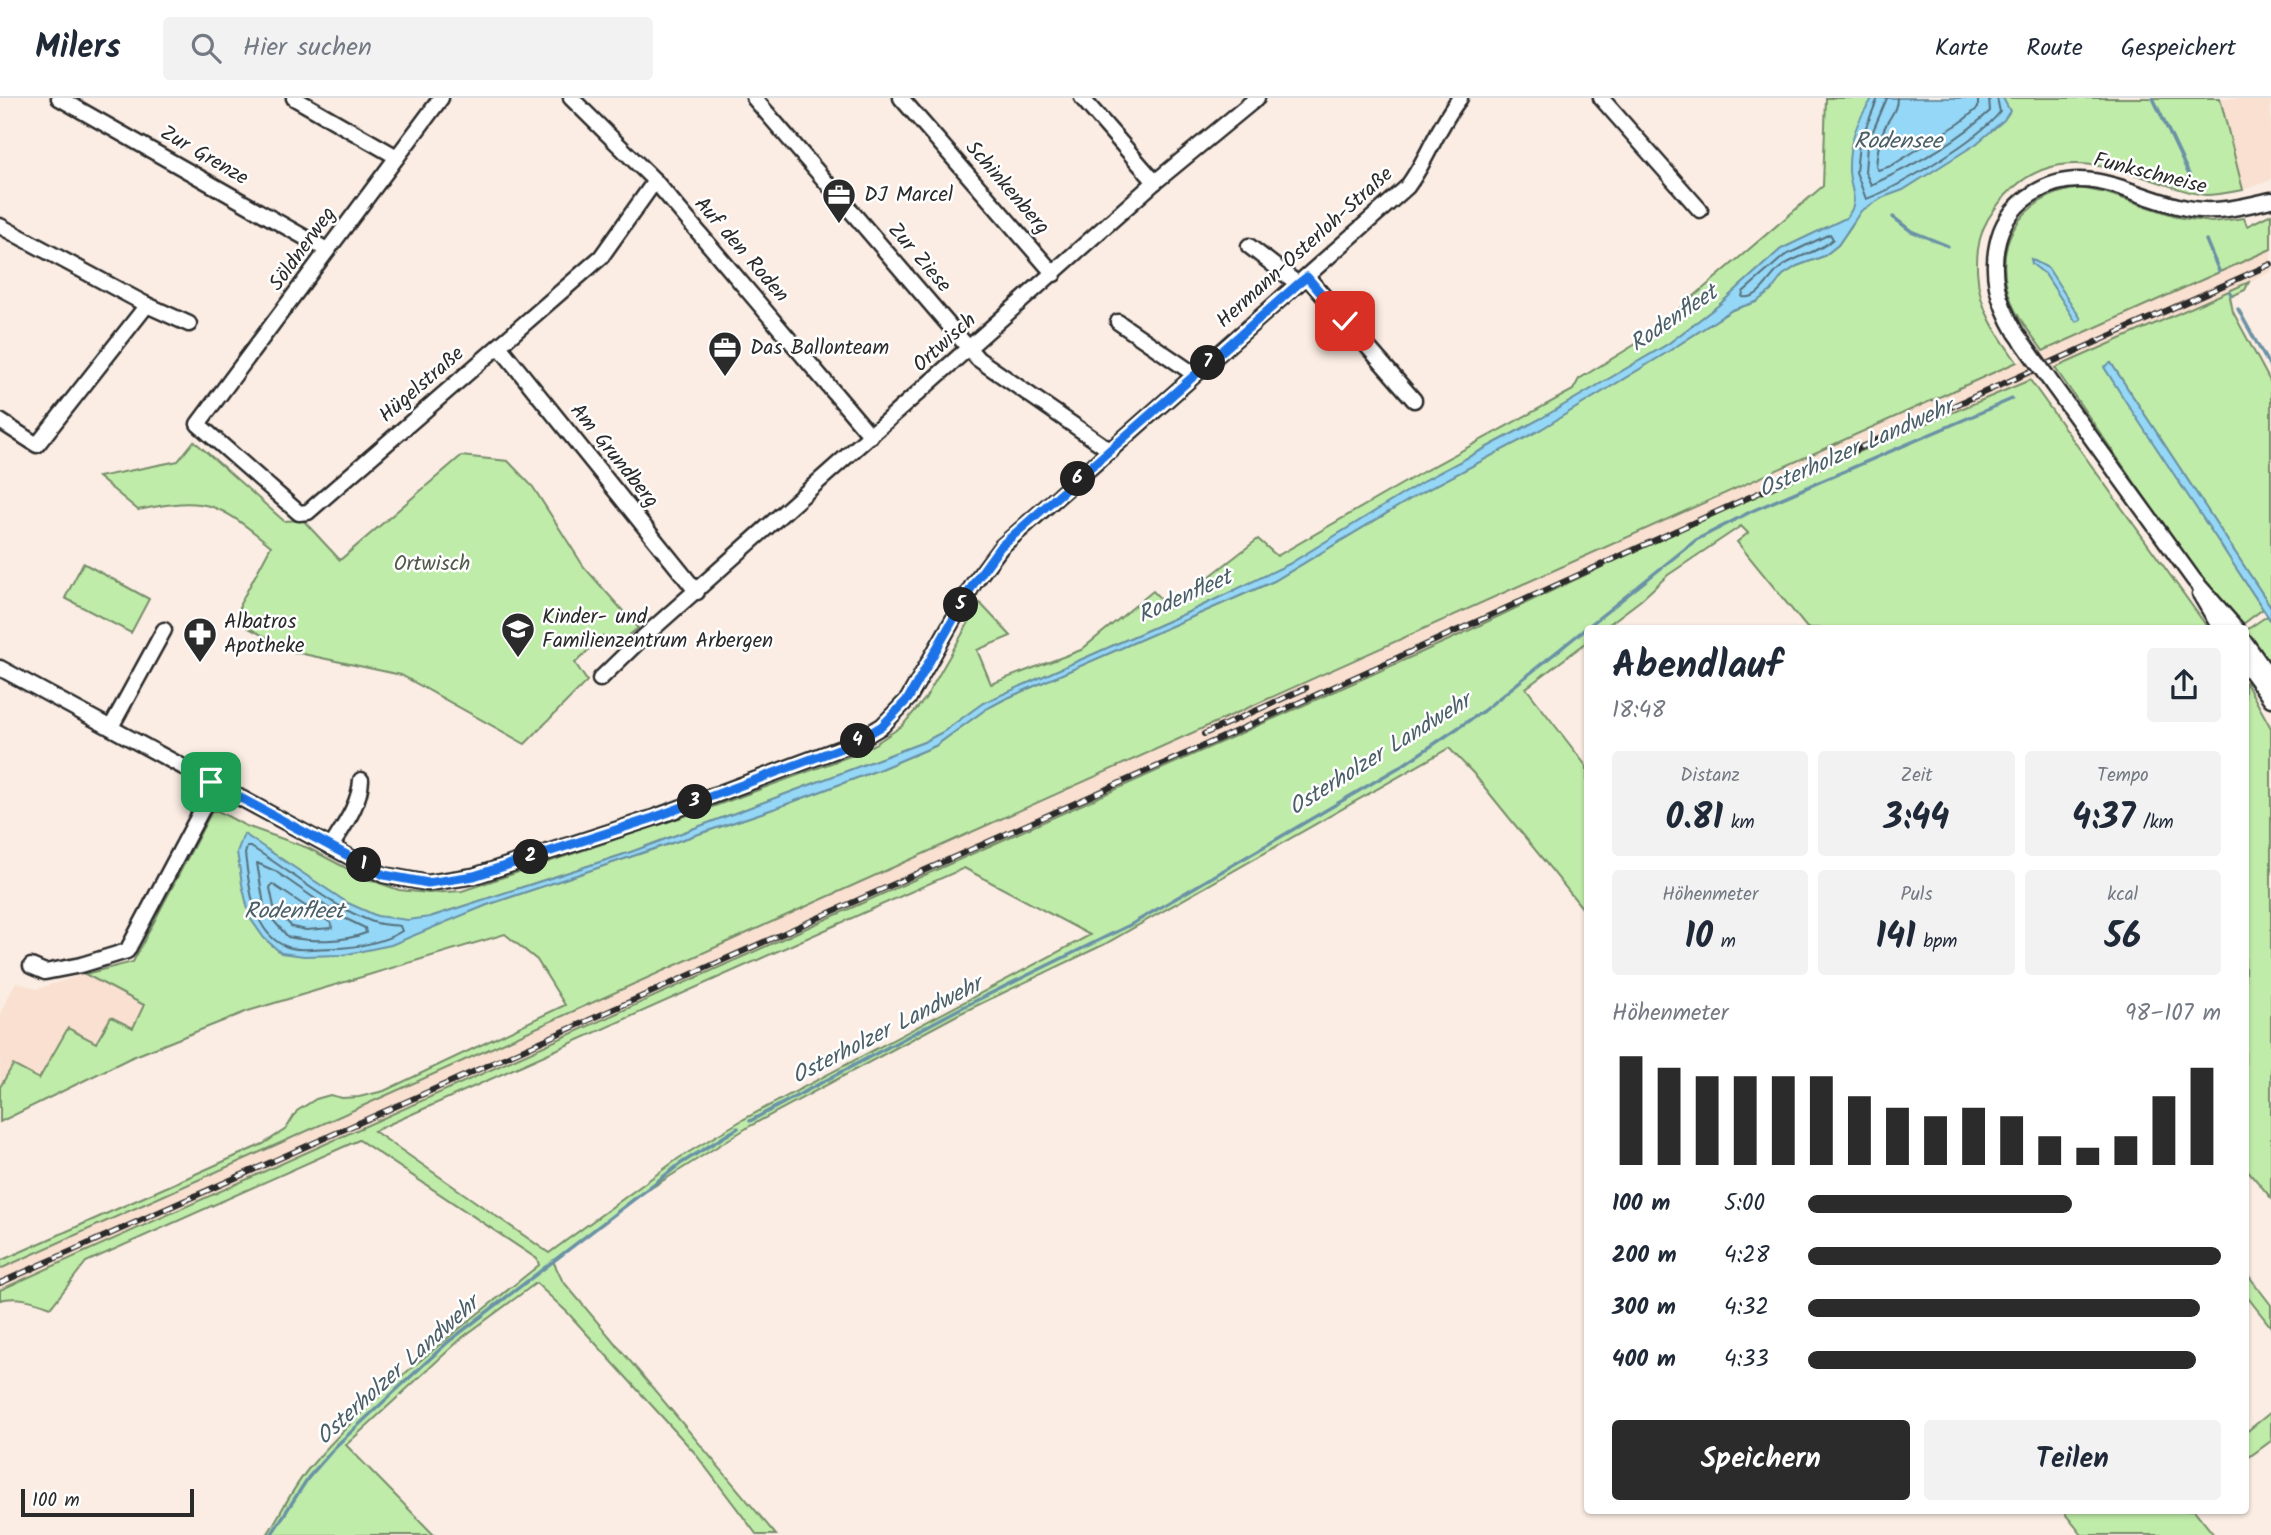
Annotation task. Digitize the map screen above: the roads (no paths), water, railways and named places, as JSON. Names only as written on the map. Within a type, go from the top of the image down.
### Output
[{"type":"street","name":"Zur Grenze","points":[[59,98],[327,250]]},
{"type":"street","points":[[294,98],[397,157]]},
{"type":"street","name":"Söldnerweg","points":[[198,424],[441,98]]},
{"type":"street","name":"Auf den Roden","points":[[571,98],[655,181],[872,436]]},
{"type":"street","name":"Zur Ziese","points":[[754,98],[978,359],[1111,451]]},
{"type":"street","name":"Schinkenberg","points":[[901,98],[1054,274]]},
{"type":"street","points":[[1082,98],[1155,182]]},
{"type":"street","name":"Ortwisch","points":[[600,679],[638,642],[1155,182],[1257,98]]},
{"type":"street","name":"Hermann-Osterloh-Straße","points":[[0,668],[384,875],[428,883],[444,883],[474,876],[653,818],[867,736],[898,712],[912,694],[985,565],[1000,547],[1407,187],[1423,163],[1435,134],[1460,98]]},
{"type":"street","points":[[1601,98],[1700,210]]},
{"type":"street","name":"Funkschneise","points":[[2194,580],[2006,317],[1995,284],[1995,251],[2001,230],[2011,213],[2026,197],[2046,185],[2066,179],[2096,179],[2176,205],[2210,211],[2240,208],[2271,200]]},
{"type":"street","name":"Hügelstraße","points":[[198,424],[299,513],[308,512],[601,257],[655,181]]},
{"type":"street","points":[[0,226],[147,305],[189,324]]},
{"type":"street","points":[[1248,246],[1303,281],[1414,400]]},
{"type":"street","points":[[0,421],[37,446],[147,305]]},
{"type":"street","points":[[1118,322],[1194,374]]},
{"type":"street","name":"Am Grundberg","points":[[499,346],[697,592]]},
{"type":"street","points":[[2194,580],[2218,625]]},
{"type":"street","points":[[2194,580],[2232,625]]},
{"type":"street","points":[[111,727],[164,630]]},
{"type":"street","points":[[2249,648],[2271,679]]},
{"type":"street","points":[[2249,669],[2271,699]]},
{"type":"street","points":[[331,847],[349,817],[360,790],[361,779]]},
{"type":"street","points":[[31,965],[45,972],[81,965],[127,951],[215,785]]},
{"type":"water","name":"Rodensee","points":[[1873,98],[2003,98],[2010,111],[2004,120],[1976,144],[1903,190],[1884,197],[1861,211],[1838,245],[1824,256],[1797,266],[1783,275],[1771,291],[1756,302],[1732,310],[1538,431],[1417,495],[1274,581],[1005,699],[986,709],[935,746],[878,770],[776,808],[487,905],[391,945],[343,955],[304,956],[281,953],[264,938],[250,918],[237,852],[244,834],[348,903],[377,916],[408,920],[430,917],[631,852],[924,742],[943,732],[983,703],[1191,611],[1289,564],[1429,478],[1542,418],[1668,344],[1719,305],[1781,249],[1846,218],[1854,201],[1849,171],[1852,142],[1858,123]]},
{"type":"water","points":[[2031,259],[2048,268],[2081,319],[2076,322],[2045,274],[2032,264]]},
{"type":"water","points":[[2111,363],[2271,607],[2271,621],[2104,367]]},
{"type":"waterway","points":[[2153,98],[2194,185]]},
{"type":"waterway","name":"Rodenfleet","points":[[1893,217],[1911,231],[1948,246]]},
{"type":"waterway","points":[[2206,240],[2219,271]]},
{"type":"waterway","name":"Osterholzer Landwehr","points":[[2238,309],[2271,369]]},
{"type":"waterway","name":"Osterholzer Landwehr","points":[[1590,625],[1696,540],[1752,511],[2012,399]]},
{"type":"waterway","name":"Osterholzer Landwehr","points":[[750,1121],[963,1007],[1132,924],[1403,765],[1483,711],[1584,630]]},
{"type":"waterway","name":"Osterholzer Landwehr","points":[[271,1535],[308,1478],[337,1445],[448,1342],[680,1164],[738,1128]]},
{"type":"railway","points":[[0,1283],[1259,721],[1734,504],[2271,264]]},
{"type":"railway","points":[[1204,734],[1306,688]]},
{"type":"place","name":"DJ Marcel","points":[[839,225]]},
{"type":"place","name":"Das Ballonteam","points":[[725,378]]},
{"type":"place","name":"Kinder- und Familienzentrum Arbergen","points":[[518,659]]},
{"type":"place","name":"Albatros Apotheke","points":[[200,664]]}]
